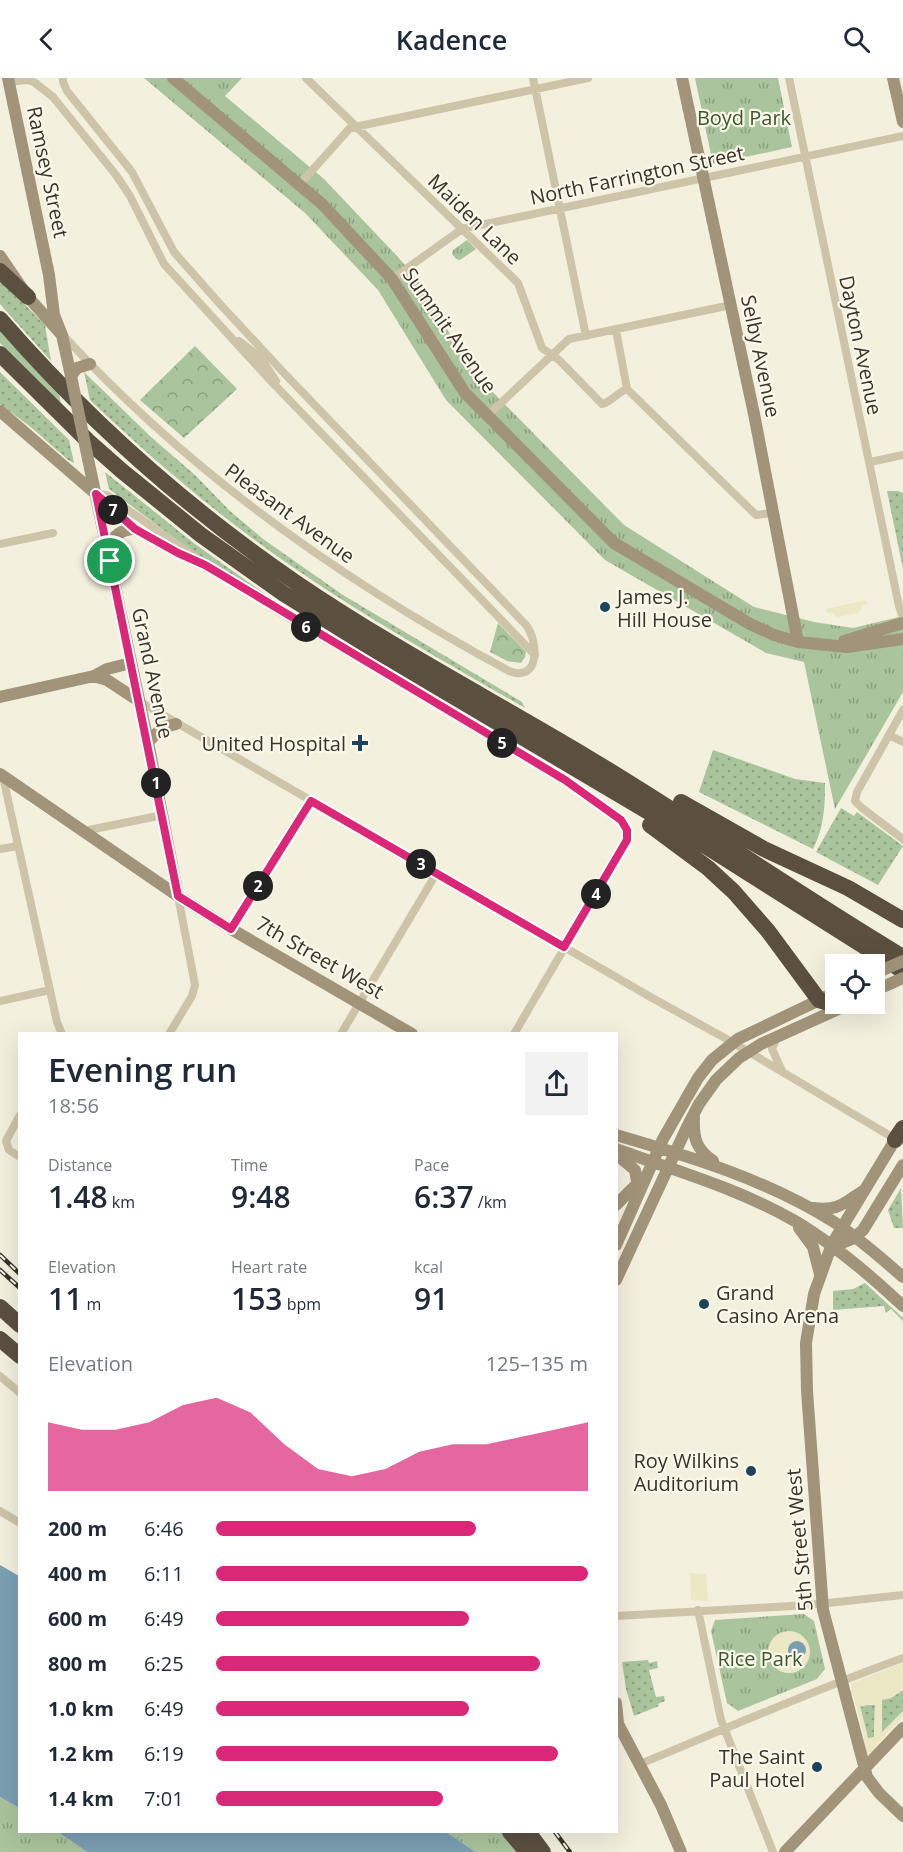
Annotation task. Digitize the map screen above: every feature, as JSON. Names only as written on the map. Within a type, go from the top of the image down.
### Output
[{"type":"highway","points":[[0,272],[28,297]]},
{"type":"highway","points":[[0,319],[46,370],[136,455],[213,520],[293,581],[386,639],[586,756],[702,828],[903,959]]},
{"type":"highway","points":[[0,354],[73,427],[122,471],[185,523],[284,594],[696,840],[903,971]]},
{"type":"highway","points":[[586,756],[651,786],[764,849],[848,888],[903,920]]},
{"type":"highway","points":[[614,792],[634,812],[708,868],[734,892],[768,932],[819,1000],[825,1002]]},
{"type":"highway","points":[[806,911],[860,954]]},
{"type":"highway","points":[[885,973],[903,986]]},
{"type":"highway","points":[[0,1307],[18,1323]]},
{"type":"highway","points":[[2,1344],[18,1355]]},
{"type":"highway","points":[[511,1833],[527,1852]]},
{"type":"highway","points":[[529,1833],[543,1852]]},
{"type":"main road","name":"Summit Avenue","points":[[173,78],[322,204],[392,279],[458,383],[487,416],[614,543],[750,624],[774,635],[798,642],[847,647],[903,639]]},
{"type":"main road","name":"Selby Avenue","points":[[682,78],[731,305],[798,642]]},
{"type":"main road","points":[[893,78],[903,122]]},
{"type":"main road","name":"Ramsey Street","points":[[9,80],[49,275],[65,325],[62,335]]},
{"type":"main road","name":"Grand Avenue","points":[[0,256],[28,297],[62,335],[148,742],[178,896]]},
{"type":"main road","points":[[28,297],[41,294],[49,275]]},
{"type":"main road","points":[[71,376],[81,366],[90,364]]},
{"type":"main road","points":[[0,411],[96,494]]},
{"type":"main road","points":[[41,445],[74,466],[84,465],[88,459]]},
{"type":"main road","points":[[107,547],[117,534],[128,529],[135,529]]},
{"type":"main road","points":[[834,645],[903,624]]},
{"type":"main road","points":[[0,697],[94,676],[107,669],[131,663]]},
{"type":"main road","points":[[94,676],[107,680],[139,701]]},
{"type":"main road","points":[[148,742],[162,728],[176,724]]},
{"type":"main road","name":"7th Street West","points":[[2,775],[178,896],[409,1032]]},
{"type":"main road","points":[[885,968],[903,959]]},
{"type":"main road","points":[[885,987],[903,978]]},
{"type":"main road","points":[[618,1240],[639,1187],[659,1147],[698,1078],[712,1060],[732,1042],[819,1000]]},
{"type":"main road","points":[[618,1276],[694,1113],[716,1080],[748,1051],[825,1010]]},
{"type":"main road","points":[[694,1113],[693,1128],[697,1145],[705,1156],[722,1167]]},
{"type":"main road","points":[[618,1136],[722,1167],[769,1186],[842,1228],[903,1276]]},
{"type":"main road","name":"5th Street West","points":[[900,1137],[832,1244],[820,1275],[811,1310],[806,1358],[823,1603],[864,1770],[870,1782],[903,1816]]},
{"type":"main road","points":[[618,1153],[650,1167],[669,1168],[747,1198],[793,1220],[832,1244],[903,1306]]},
{"type":"main road","points":[[618,1154],[635,1170],[639,1187]]},
{"type":"main road","points":[[832,1244],[842,1244],[863,1230],[903,1165]]},
{"type":"main road","points":[[618,1203],[639,1187]]},
{"type":"main road","points":[[807,1208],[826,1210],[838,1208],[864,1191]]},
{"type":"main road","points":[[793,1220],[813,1247],[820,1275]]},
{"type":"main road","points":[[618,1723],[661,1805],[681,1852]]},
{"type":"main road","points":[[785,1852],[903,1728]]},
{"type":"street","points":[[63,78],[67,91],[132,172],[174,252],[263,355],[526,625],[534,640],[535,655]]},
{"type":"street","name":"Maiden Lane","points":[[306,78],[518,283],[542,348],[552,354],[602,404],[627,389]]},
{"type":"street","points":[[533,78],[586,336]]},
{"type":"street","points":[[300,184],[350,128],[588,78]]},
{"type":"street","name":"Dayton Avenue","points":[[789,78],[903,618]]},
{"type":"street","points":[[9,80],[34,82],[46,90],[57,102],[120,181],[164,264],[279,388],[535,655]]},
{"type":"street","name":"North Farrington Street","points":[[392,279],[462,229],[903,136]]},
{"type":"street","points":[[487,416],[569,339],[731,305]]},
{"type":"street","points":[[616,330],[627,389],[756,515],[772,513]]},
{"type":"street","name":"Pleasant Avenue","points":[[62,335],[177,448],[246,503],[321,558],[369,590],[509,671],[519,674],[528,671],[535,655]]},
{"type":"street","points":[[233,339],[263,355],[279,388]]},
{"type":"street","points":[[870,462],[903,455]]},
{"type":"street","points":[[96,494],[135,529],[205,565]]},
{"type":"street","points":[[96,494],[107,495],[182,546],[205,565],[309,630],[565,780],[621,820],[627,830],[627,840],[515,1032]]},
{"type":"street","points":[[0,544],[53,533]]},
{"type":"street","points":[[139,701],[654,999],[900,1137]]},
{"type":"street","points":[[903,710],[857,792],[855,801],[903,839]]},
{"type":"street","points":[[889,735],[903,742]]},
{"type":"street","points":[[2,775],[61,1032]]},
{"type":"street","points":[[231,929],[311,801]]},
{"type":"street","points":[[84,831],[163,815]]},
{"type":"street","points":[[0,849],[18,846]]},
{"type":"street","points":[[342,1032],[436,874]]},
{"type":"street","points":[[170,1032],[192,996],[195,986],[178,896]]},
{"type":"street","points":[[0,1001],[50,990]]},
{"type":"street","points":[[777,1037],[772,1049],[782,1072]]},
{"type":"street","points":[[18,1118],[8,1135],[7,1147],[18,1155]]},
{"type":"street","points":[[0,1376],[18,1391]]},
{"type":"street","points":[[0,1511],[18,1522]]},
{"type":"street","points":[[618,1616],[823,1603],[903,1595]]},
{"type":"street","points":[[698,1610],[698,1620],[724,1730],[773,1852]]},
{"type":"street","points":[[640,1764],[841,1681],[903,1658]]},
{"type":"green space","points":[[144,78],[242,78],[225,96],[324,179],[397,256],[418,280],[472,371],[624,525],[754,607],[814,622],[853,628],[903,616],[903,692],[835,809],[804,662],[766,653],[605,560],[446,400],[378,290],[305,213]]},
{"type":"green space","name":"Boyd Park","points":[[695,78],[778,78],[792,147],[713,164]]},
{"type":"green space","points":[[467,240],[476,249],[460,260],[456,259],[452,254],[453,250]]},
{"type":"green space","points":[[0,279],[45,325],[51,361],[0,304]]},
{"type":"green space","points":[[0,330],[59,393],[61,405],[0,343]]},
{"type":"green space","points":[[195,346],[237,389],[184,438],[140,400]]},
{"type":"green space","points":[[0,372],[69,440],[74,463],[0,404]]},
{"type":"green space","points":[[84,372],[151,437],[195,475],[230,511],[263,539],[343,595],[522,702],[525,708],[358,610],[275,555],[221,515],[169,472],[90,400]]},
{"type":"green space","points":[[105,472],[195,544],[275,601],[274,604],[198,556],[109,489]]},
{"type":"green space","points":[[887,491],[903,493],[903,569]]},
{"type":"green space","points":[[498,623],[526,652],[521,663],[507,661],[490,652]]},
{"type":"green space","points":[[713,750],[795,779],[825,783],[823,817],[820,833],[813,849],[699,792]]},
{"type":"green space","points":[[841,808],[854,816],[857,812],[903,846],[878,885],[816,852]]},
{"type":"green space","points":[[901,1188],[903,1228],[894,1228],[888,1210]]},
{"type":"green space","points":[[865,1283],[903,1318],[903,1321],[891,1309],[886,1313],[884,1306],[833,1310],[833,1291],[853,1289]]},
{"type":"green space","name":"Rice Park","points":[[804,1614],[814,1621],[825,1669],[817,1679],[738,1711],[727,1703],[711,1631],[715,1620]]},
{"type":"green space","points":[[648,1660],[649,1663],[657,1661],[658,1668],[649,1670],[656,1697],[664,1696],[665,1701],[658,1704],[659,1706],[634,1716],[626,1689],[622,1662]]},
{"type":"green space","points":[[903,1690],[903,1711],[882,1733],[882,1699],[891,1698]]},
{"type":"green space","points":[[875,1705],[874,1738],[868,1738],[860,1706]]},
{"type":"green space","points":[[0,1797],[18,1807],[18,1833],[59,1833],[87,1852],[0,1852]]},
{"type":"green space","points":[[448,1833],[505,1833],[521,1852],[476,1852]]},
{"type":"shaded area","points":[[866,600],[867,604],[863,605],[859,613],[837,617],[832,612],[827,613],[826,609]]},
{"type":"shaded area","points":[[690,1573],[706,1574],[708,1601],[691,1600]]},
{"type":"shaded area","points":[[789,1631],[804,1637],[810,1652],[804,1667],[789,1673],[774,1667],[768,1652],[774,1637]]},
{"type":"shaded area","points":[[903,1663],[903,1690],[891,1698],[882,1700],[882,1732],[903,1711],[903,1717],[866,1757],[863,1746],[864,1737],[851,1693],[852,1683]],"holes":[[[875,1705],[874,1737],[868,1738],[860,1707]]]},
{"type":"water","points":[[0,1565],[18,1575],[18,1807],[0,1797]]},
{"type":"water","points":[[797,1641],[803,1644],[806,1650],[803,1656],[797,1659],[791,1656],[788,1650],[791,1644]]},
{"type":"water","points":[[59,1833],[448,1833],[476,1852],[87,1852]]},
{"type":"railway","points":[[0,1255],[18,1272]]},
{"type":"railway","points":[[0,1270],[18,1286]]},
{"type":"railway","points":[[556,1833],[570,1852]]},
{"type":"place","name":"James J. Hill House","points":[[605,607]]},
{"type":"place","name":"United Hospital","points":[[360,743]]},
{"type":"place","name":"Grand Casino Arena","points":[[704,1304]]},
{"type":"place","name":"Roy Wilkins Auditorium","points":[[751,1471]]},
{"type":"place","name":"The Saint Paul Hotel","points":[[817,1767]]},
{"type":"route","points":[[96,494],[135,529],[205,565],[289,618],[565,780],[621,820],[627,830],[627,840],[564,947],[311,801],[231,929],[178,896],[146,729],[110,561],[96,494]]}]
